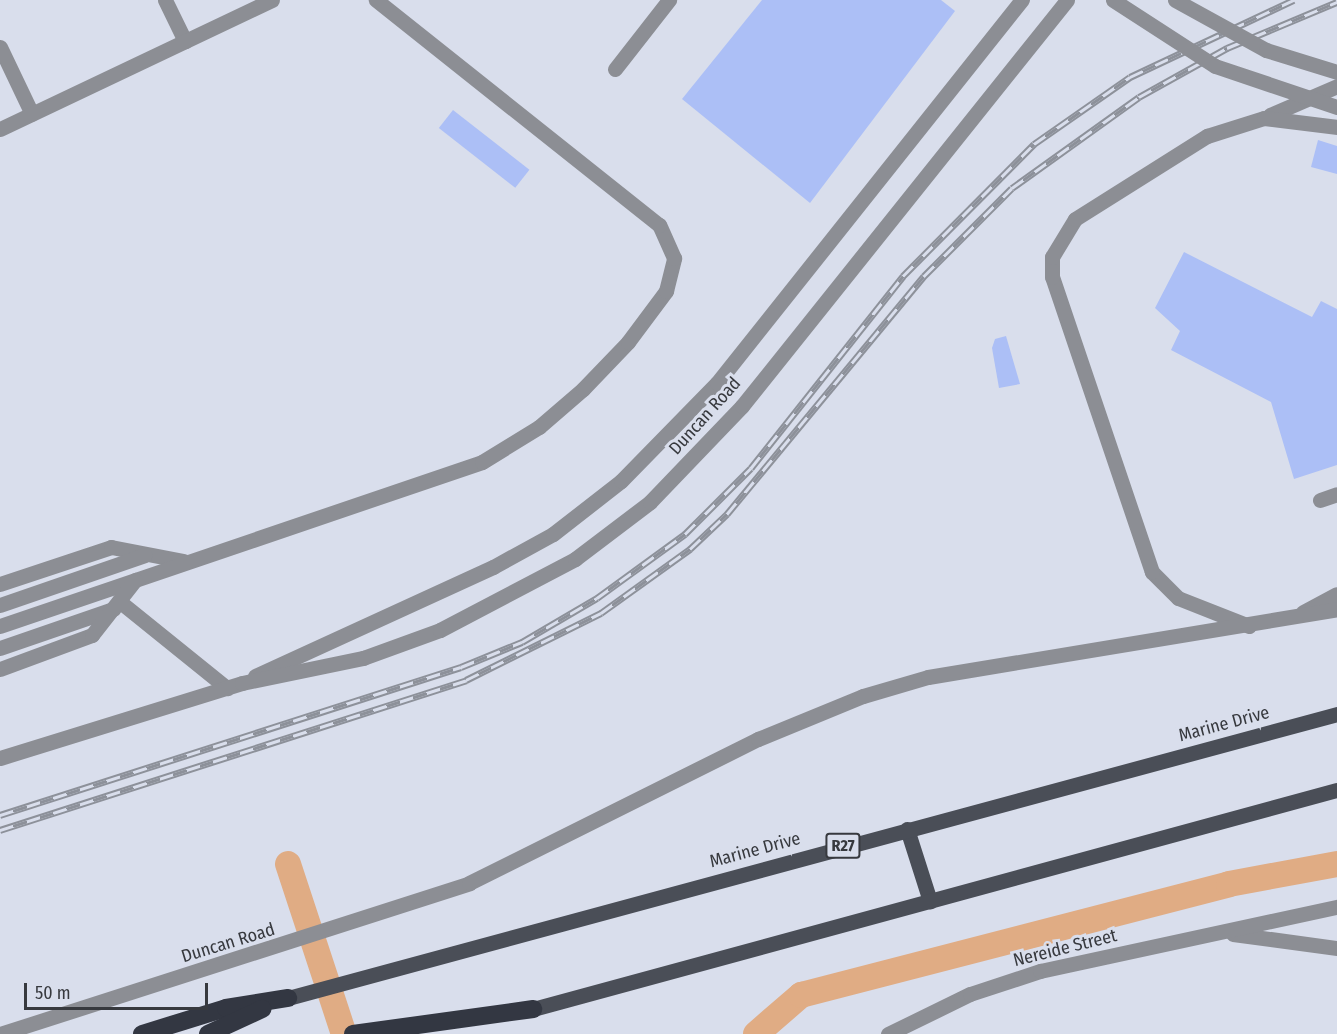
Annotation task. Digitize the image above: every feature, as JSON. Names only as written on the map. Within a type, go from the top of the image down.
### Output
[{"type":"highway","points":[[142,1034],[226,1008],[296,996]]},
{"type":"highway","points":[[208,1034],[296,996]]},
{"type":"highway","points":[[353,1034],[533,1009]]},
{"type":"highway","points":[[446,1034],[533,1009]]},
{"type":"main road","name":"Marine Drive","points":[[296,996],[350,979],[1337,714]]},
{"type":"main road","points":[[533,1009],[1337,790]]},
{"type":"main road","points":[[907,829],[930,901]]},
{"type":"street","points":[[165,0],[185,41]]},
{"type":"street","points":[[0,129],[272,0]]},
{"type":"street","points":[[0,626],[184,561],[482,462],[539,426],[583,389],[628,342],[666,291],[674,258],[659,225],[376,0]]},
{"type":"street","points":[[615,69],[669,0]]},
{"type":"street","name":"Duncan Road","points":[[235,685],[324,641],[494,567],[552,534],[621,481],[717,383],[1022,0]]},
{"type":"street","name":"Duncan Road","points":[[0,758],[235,685],[332,668],[440,630],[515,594],[575,559],[650,502],[742,406],[1067,0]]},
{"type":"street","points":[[1113,0],[1215,66],[1337,107]]},
{"type":"street","points":[[1175,0],[1266,50],[1337,72]]},
{"type":"street","points":[[0,47],[32,114]]},
{"type":"street","points":[[1251,627],[1178,598],[1152,572],[1051,267],[1056,243],[1075,219],[1207,136],[1264,118],[1337,86]]},
{"type":"street","points":[[1264,118],[1337,127]]},
{"type":"street","points":[[1320,500],[1337,494]]},
{"type":"street","points":[[0,584],[111,547],[184,561]]},
{"type":"street","points":[[0,605],[148,554]]},
{"type":"street","points":[[0,669],[92,635],[136,579]]},
{"type":"street","points":[[1289,620],[1337,594]]},
{"type":"street","points":[[0,648],[116,605]]},
{"type":"street","points":[[116,605],[235,685]]},
{"type":"street","name":"Duncan Road","points":[[0,1034],[342,928],[469,883],[758,739],[863,696],[928,677],[1251,627],[1332,612]]},
{"type":"street","name":"Nereide Street","points":[[888,1034],[924,1017],[1040,971],[1337,907]]},
{"type":"street","name":"Nereide Street","points":[[1221,933],[1337,948]]},
{"type":"street","points":[[915,1034],[924,1017]]},
{"type":"building","points":[[762,0],[941,0],[955,11],[810,203],[682,99]]},
{"type":"building","points":[[453,110],[529,170],[515,188],[439,128]]},
{"type":"building","points":[[1318,140],[1337,146],[1337,174],[1311,167]]},
{"type":"building","points":[[1184,252],[1312,317],[1321,301],[1337,309],[1337,465],[1294,479],[1271,402],[1171,350],[1180,331],[1155,308]]},
{"type":"building","points":[[1006,336],[1020,384],[999,388],[992,348],[995,339]]},
{"type":"waterway","points":[[288,864],[344,1034]]},
{"type":"waterway","points":[[756,1034],[801,995],[1229,884],[1337,864]]},
{"type":"railway","points":[[0,815],[461,667],[522,642],[597,598],[685,534],[751,468],[903,276],[1034,144],[1130,77],[1294,0]]},
{"type":"railway","points":[[0,830],[466,680],[601,613],[690,549],[727,514],[924,276],[1012,188],[1139,97],[1227,48],[1337,2]]}]
